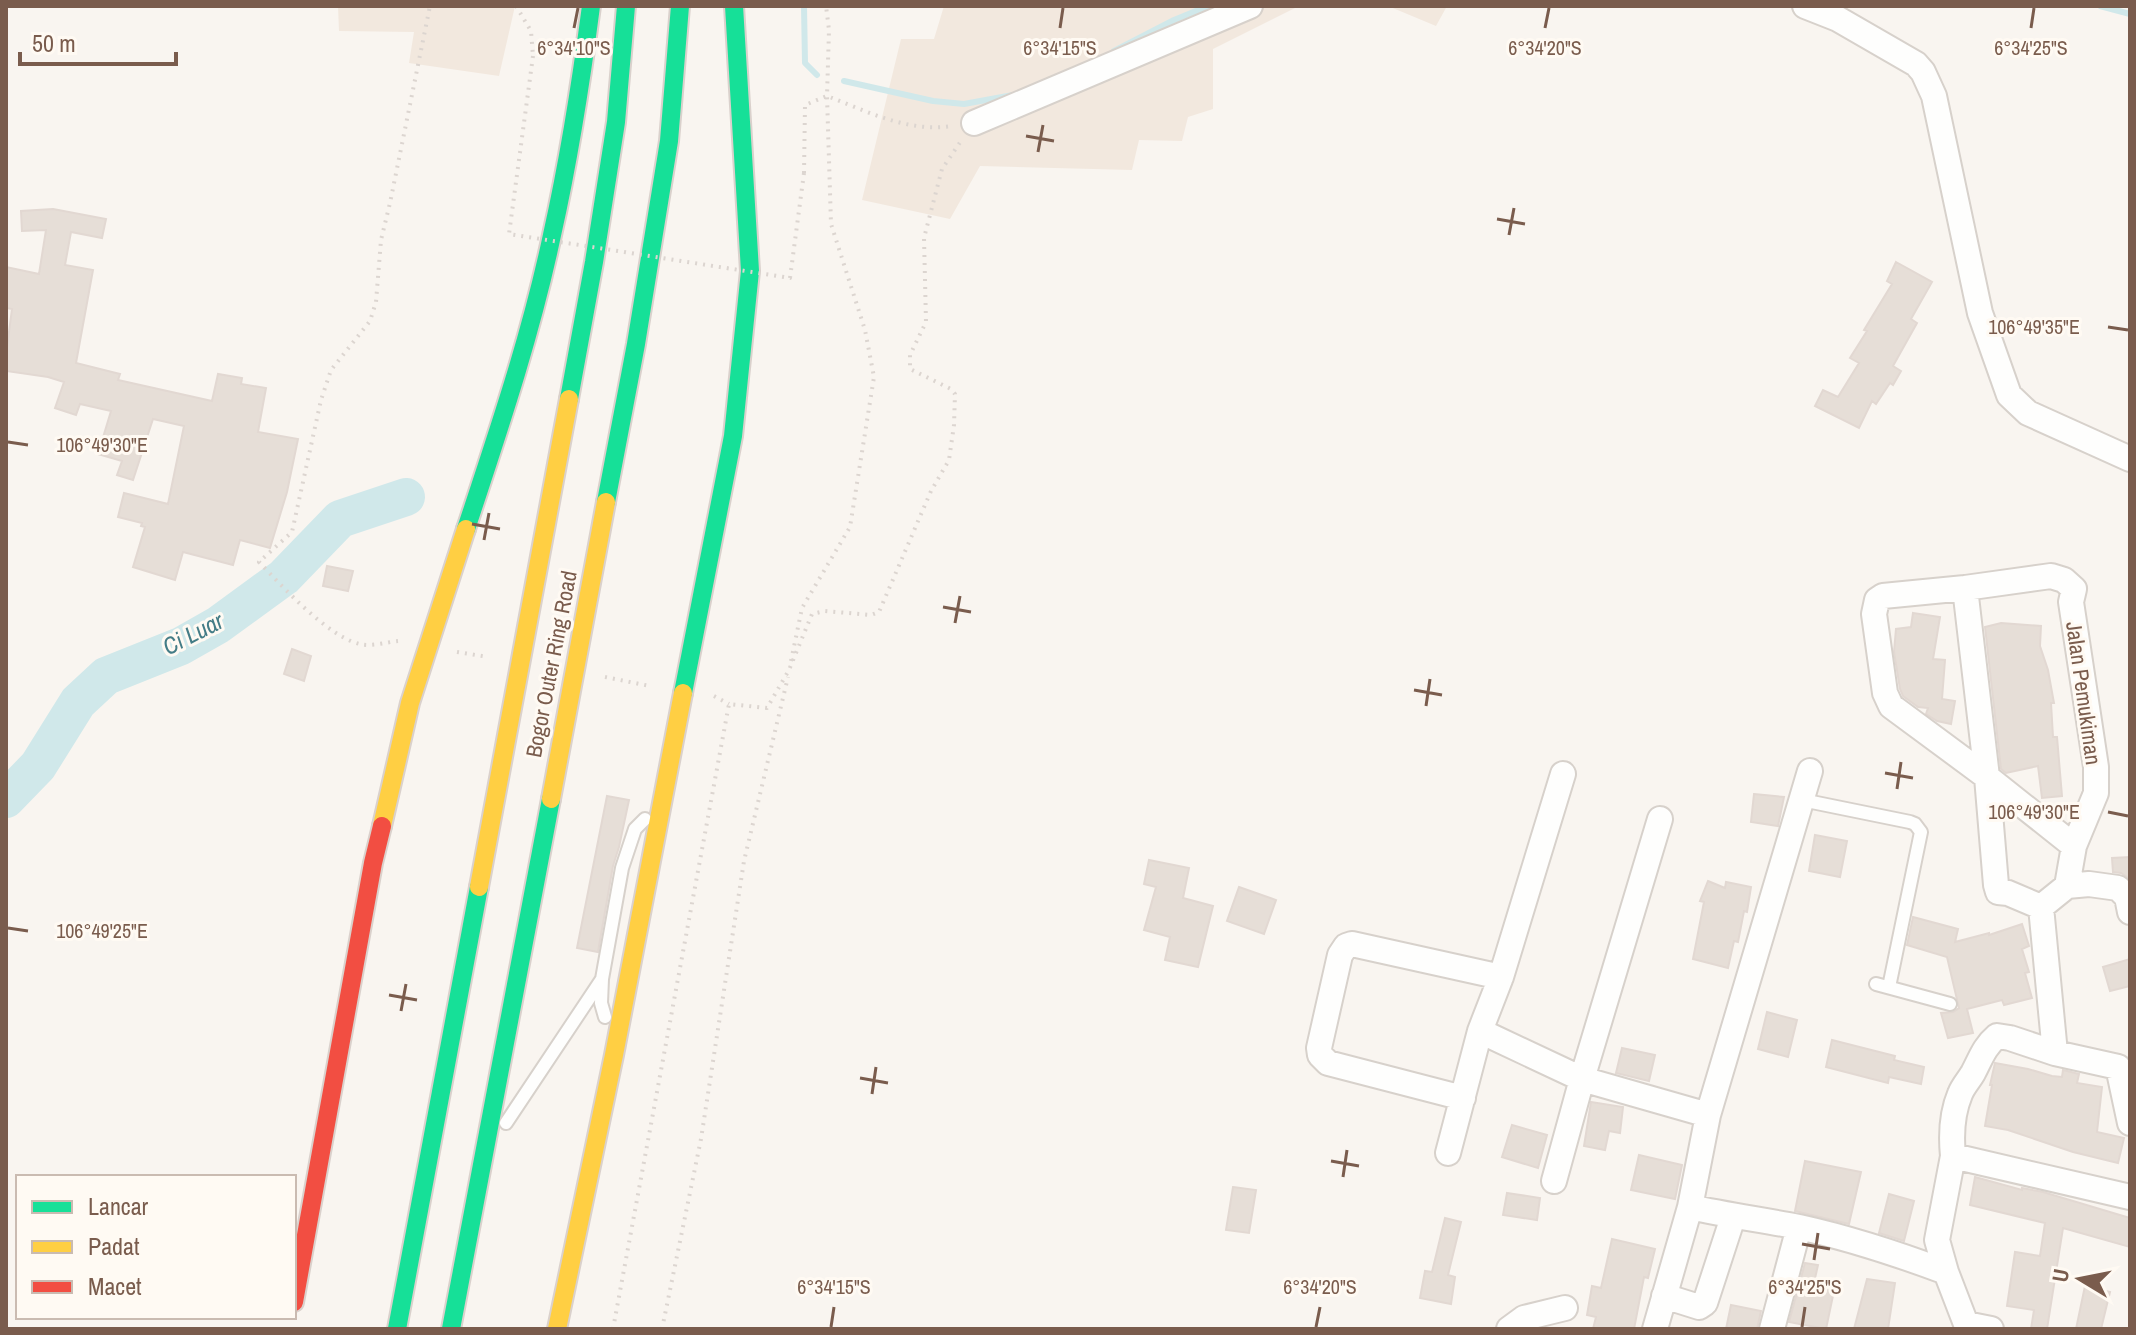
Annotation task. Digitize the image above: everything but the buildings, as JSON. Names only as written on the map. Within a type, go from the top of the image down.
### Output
[{"type":"highway","points":[[296,1291],[373,863],[410,703],[518,369],[552,237],[578,104],[591,6]]},
{"type":"highway","name":"Bogor Outer Ring Road","points":[[397,1329],[594,262],[616,122],[626,6]]},
{"type":"highway","name":"Bogor Outer Ring Road","points":[[451,1329],[636,344],[669,141],[680,6]]},
{"type":"highway","points":[[557,1329],[614,1055],[733,436],[750,271],[734,6]]},
{"type":"street","points":[[1805,6],[1838,19],[1916,64],[1923,72],[1934,96],[1980,313],[2009,395],[2028,413],[2130,459]]},
{"type":"street","points":[[974,123],[1237,9]]},
{"type":"street","name":"Jalan Pemukiman","points":[[1965,588],[2051,576],[2064,580],[2074,589],[2071,602],[2097,785],[2074,846],[2088,885]]},
{"type":"street","points":[[2074,846],[1987,777],[1891,706],[1885,693],[1874,614],[1877,600],[1883,596],[1965,588],[1987,777],[1998,892],[2041,907],[2088,885],[2118,888],[2127,897],[2130,912]]},
{"type":"street","points":[[1655,1329],[1690,1207],[1708,1115],[1810,771]]},
{"type":"street","points":[[1448,1153],[1480,1031],[1501,977],[1563,774]]},
{"type":"street","points":[[1554,1181],[1660,819]]},
{"type":"street","points":[[2041,907],[2055,1053]]},
{"type":"street","points":[[1463,1098],[1328,1063],[1323,1059],[1319,1048],[1340,955],[1346,946],[1352,944],[1501,977]]},
{"type":"street","points":[[1480,1031],[1582,1079],[1708,1115]]},
{"type":"street","points":[[1991,1329],[1966,1326],[1937,1240],[1953,1156],[1951,1138],[1955,1111],[1960,1093],[1986,1046],[1997,1036],[2055,1053],[2124,1057],[2130,1123]]},
{"type":"street","points":[[1953,1156],[2130,1197]]},
{"type":"street","points":[[1690,1207],[1799,1227],[1902,1255],[1946,1272]]},
{"type":"street","points":[[1664,1296],[1699,1307],[1705,1303],[1733,1217]]},
{"type":"street","points":[[1772,1329],[1799,1227]]},
{"type":"street","points":[[1509,1329],[1524,1318],[1565,1308]]},
{"type":"lane","points":[[1802,800],[1910,822],[1920,829],[1883,985],[1950,1004]]},
{"type":"lane","points":[[614,1055],[601,1003],[602,979],[622,868],[635,829],[663,802]]},
{"type":"lane","points":[[484,1155],[602,979]]},
{"type":"path","points":[[398,641],[362,645],[335,632],[259,562],[292,532],[321,400],[331,370],[370,321],[376,302],[381,240],[430,6]]},
{"type":"path","points":[[516,6],[531,31],[533,56],[509,234],[790,278],[804,173],[805,105],[827,96],[898,123],[939,128],[974,123]]},
{"type":"path","points":[[662,1329],[701,1139],[744,861],[802,608],[850,527],[874,377],[865,330],[831,224],[827,96],[829,30],[826,6]]},
{"type":"path","points":[[712,695],[729,704],[767,708],[789,670],[812,614],[825,611],[871,615],[879,612],[931,491],[949,460],[955,394],[951,389],[910,369],[910,355],[926,322],[924,238],[942,169],[974,123]]},
{"type":"path","points":[[452,651],[494,659]]},
{"type":"path","points":[[601,677],[650,686]]},
{"type":"path","points":[[613,1329],[729,704]]},
{"type":"shaded area","points":[[338,6],[515,6],[499,76],[409,63],[414,32],[339,31]]},
{"type":"shaded area","points":[[944,6],[1299,6],[1213,49],[1213,109],[1188,117],[1182,141],[1139,140],[1132,170],[980,166],[950,219],[862,200],[901,39],[934,39]]},
{"type":"shaded area","points":[[1388,6],[1447,6],[1436,26]]},
{"type":"waterway","points":[[804,6],[805,63],[817,75]]},
{"type":"waterway","points":[[1114,51],[1208,6]]},
{"type":"waterway","points":[[2100,6],[2130,14]]},
{"type":"waterway","points":[[844,81],[933,101],[964,104],[1013,95]]},
{"type":"waterway","name":"Ci Luar","points":[[6,799],[38,766],[78,702],[106,676],[181,646],[218,625],[284,577],[340,519],[406,497]]},
{"type":"traffic: fast","points":[[466,529],[513,383],[544,272],[569,149],[591,6]]},
{"type":"traffic: fast","points":[[569,399],[616,122],[626,6]]},
{"type":"traffic: fast","points":[[606,502],[669,141],[680,6]]},
{"type":"traffic: fast","points":[[683,693],[733,436],[750,271],[734,6]]},
{"type":"traffic: fast","points":[[451,1329],[551,799]]},
{"type":"traffic: fast","points":[[397,1329],[479,887]]},
{"type":"traffic: slow","points":[[479,887],[569,399]]},
{"type":"traffic: slow","points":[[551,799],[606,502]]},
{"type":"traffic: slow","points":[[382,826],[410,703],[466,529]]},
{"type":"traffic: slow","points":[[557,1329],[614,1055],[683,693]]},
{"type":"traffic: jam","points":[[296,1291],[382,826]]}]
